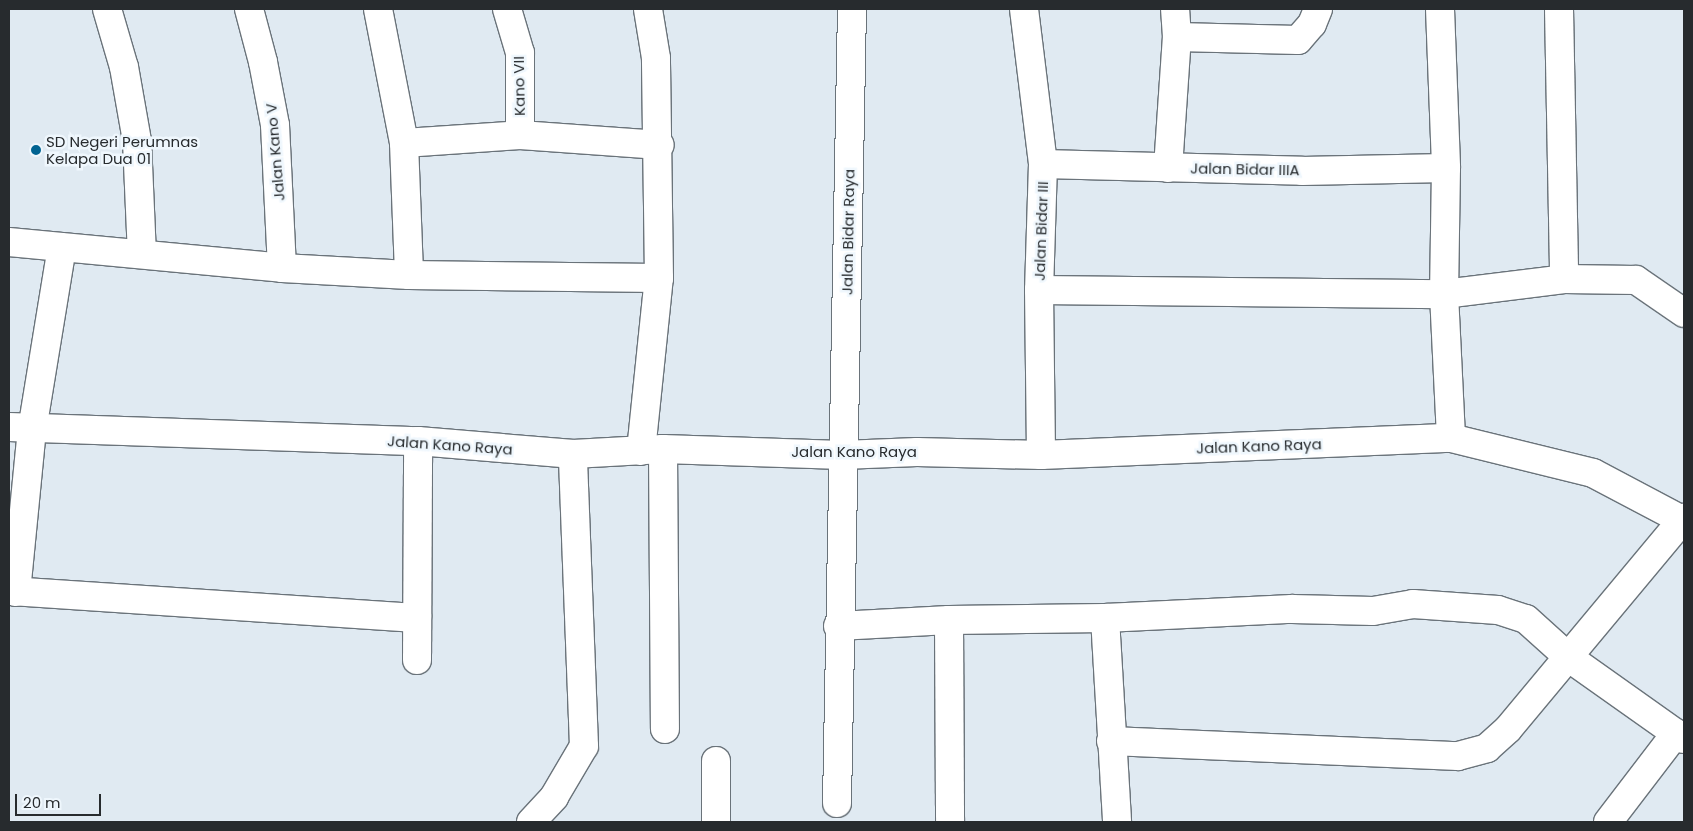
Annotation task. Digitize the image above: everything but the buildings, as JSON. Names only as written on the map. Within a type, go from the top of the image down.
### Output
[{"type":"street","points":[[107,9],[135,124],[142,254]]},
{"type":"street","name":"Jalan Kano V","points":[[249,9],[263,62],[275,125],[282,268]]},
{"type":"street","points":[[378,9],[404,143],[408,275]]},
{"type":"street","name":"Kano VII","points":[[507,9],[520,53],[520,135]]},
{"type":"street","points":[[648,9],[656,58],[660,145],[660,278],[652,450],[665,729]]},
{"type":"street","name":"Jalan Bidar Raya","points":[[837,803],[838,626],[852,9]]},
{"type":"street","name":"Jalan Bidar III","points":[[1024,9],[1043,164],[1039,290],[1041,455]]},
{"type":"street","points":[[1168,168],[1177,38],[1175,9]]},
{"type":"street","points":[[1177,38],[1298,40],[1312,24],[1318,9]]},
{"type":"street","points":[[1440,9],[1446,168],[1444,294],[1451,438]]},
{"type":"street","points":[[1559,9],[1564,280]]},
{"type":"street","points":[[404,143],[520,135],[660,145]]},
{"type":"street","name":"Jalan Bidar IIIA","points":[[1043,164],[1168,168],[1446,168]]},
{"type":"street","points":[[9,242],[282,268],[408,275],[660,278]]},
{"type":"street","points":[[62,246],[20,428],[13,592],[417,618]]},
{"type":"street","points":[[1039,290],[1444,294],[1564,280],[1636,280],[1684,313]]},
{"type":"street","name":"Jalan Kano Raya","points":[[20,428],[418,441],[573,454],[652,450],[842,455],[916,452],[1041,455],[1451,438],[1592,473],[1684,520]]},
{"type":"street","points":[[417,660],[418,441]]},
{"type":"street","points":[[531,822],[554,797],[584,746],[573,454]]},
{"type":"street","points":[[1111,741],[1458,756],[1487,748],[1508,728],[1684,520]]},
{"type":"street","points":[[838,626],[949,620],[1105,618],[1292,609],[1373,611],[1413,604],[1449,605],[1498,610],[1526,619],[1568,657],[1680,736],[1608,822]]},
{"type":"street","points":[[1105,618],[1117,822]]},
{"type":"street","points":[[949,620],[950,822]]},
{"type":"street","points":[[716,760],[716,822]]},
{"type":"place","name":"SD Negeri Perumnas Kelapa Dua 01","points":[[36,150]]}]
